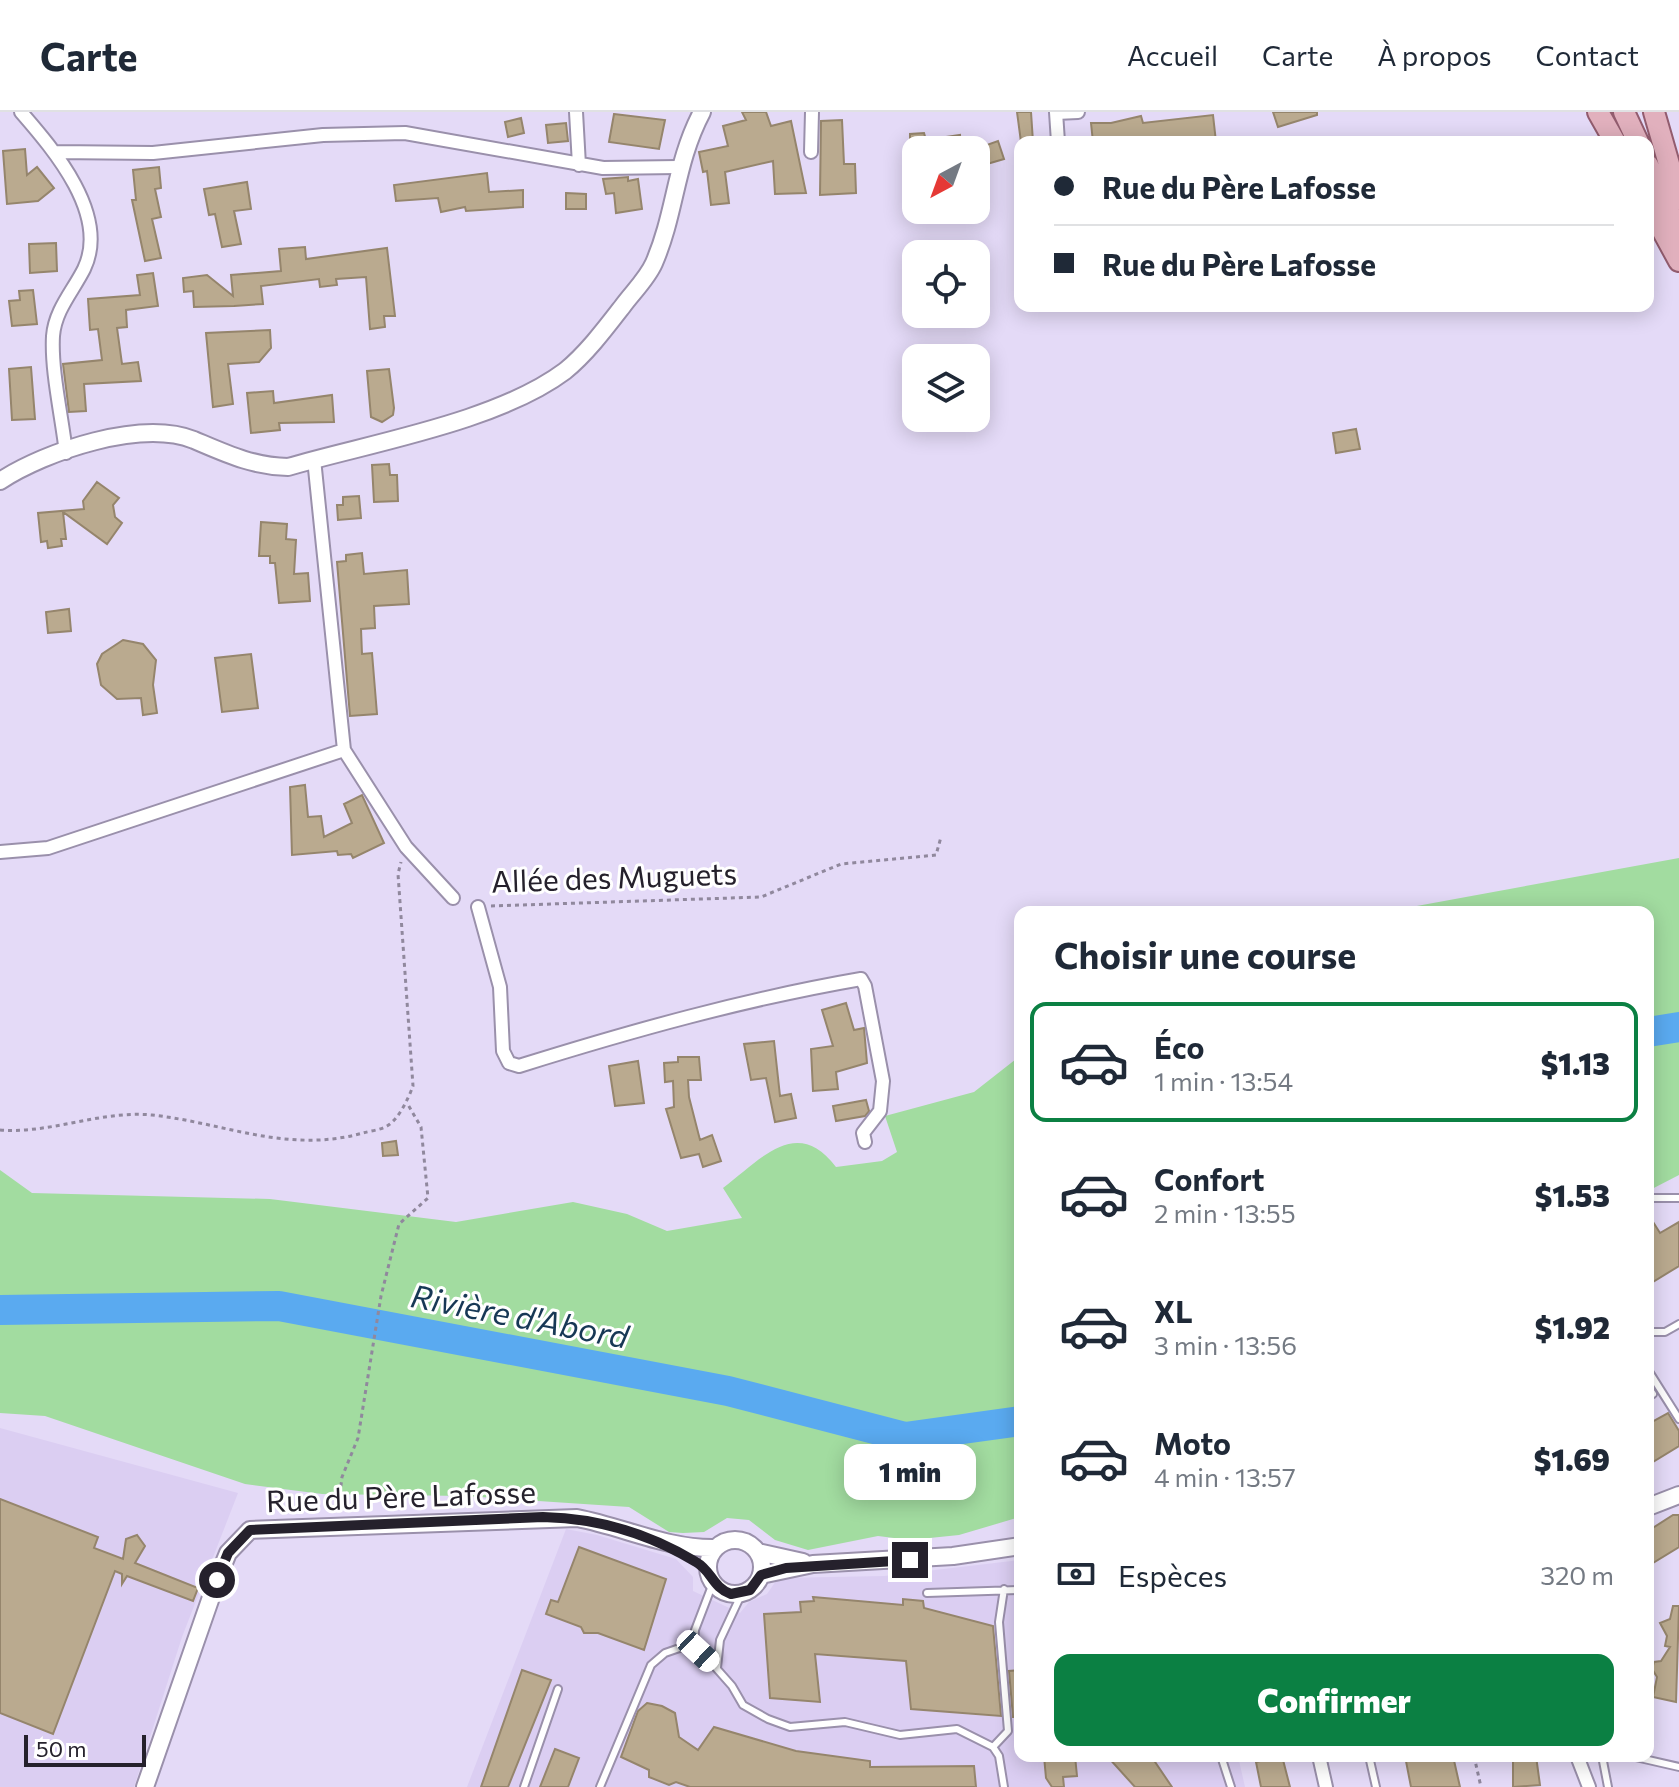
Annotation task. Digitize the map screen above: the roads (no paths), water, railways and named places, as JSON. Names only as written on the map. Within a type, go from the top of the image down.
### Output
[{"type":"main road","points":[[1598,112],[1612,136]]},
{"type":"main road","points":[[1624,112],[1635,136]]},
{"type":"main road","points":[[1654,112],[1679,199]]},
{"type":"main road","points":[[1654,178],[1679,234]]},
{"type":"main road","points":[[1654,215],[1679,261]]},
{"type":"street","points":[[21,112],[55,152],[76,184],[89,226],[89,248],[84,269],[69,290],[53,335],[66,453]]},
{"type":"street","points":[[576,112],[579,165]]},
{"type":"street","points":[[0,481],[18,469],[125,432],[158,432],[193,440],[218,453],[260,467],[288,467],[470,416],[517,397],[565,371],[606,328],[653,266],[669,221],[678,167],[702,112]]},
{"type":"street","points":[[811,152],[812,112]]},
{"type":"street","points":[[1058,136],[1056,113],[1078,112]]},
{"type":"street","points":[[55,152],[153,153],[323,135],[405,133],[579,165],[618,169],[678,167]]},
{"type":"street","name":"Allée des Muguets","points":[[314,459],[344,750],[406,847],[453,898]]},
{"type":"street","points":[[0,852],[48,848],[344,750]]},
{"type":"street","points":[[478,907],[500,987],[503,1051],[509,1063],[519,1066],[598,1042],[811,988],[861,979],[865,986],[883,1081],[880,1111],[863,1133],[865,1142]]},
{"type":"street","points":[[1654,1505],[1679,1495]]},
{"type":"street","name":"Rue du Père Lafosse","points":[[145,1787],[228,1553],[250,1530],[577,1518],[610,1524],[660,1542],[715,1548]]},
{"type":"street","points":[[813,1564],[758,1552],[737,1540],[715,1548],[710,1577],[721,1590],[742,1593],[750,1590],[761,1575],[813,1564],[953,1556],[1014,1547]]},
{"type":"street","name":"Rue du Père Lafosse","points":[[660,1542],[710,1577]]},
{"type":"street","points":[[758,1552],[761,1575]]},
{"type":"street","points":[[1320,1762],[1326,1787]]},
{"type":"street","points":[[1578,1762],[1583,1784]]},
{"type":"lane","points":[[1654,1198],[1679,1198]]},
{"type":"lane","points":[[1654,1332],[1665,1332],[1679,1324]]},
{"type":"lane","points":[[1654,1379],[1679,1419]]},
{"type":"lane","points":[[710,1577],[694,1643],[717,1668],[743,1705],[790,1727],[845,1722],[900,1735],[957,1729],[993,1747],[999,1756],[1004,1787]]},
{"type":"lane","points":[[993,1747],[1008,1731],[999,1622],[1004,1589]]},
{"type":"lane","points":[[927,1593],[1014,1590]]},
{"type":"lane","points":[[717,1668],[720,1640],[742,1593]]},
{"type":"lane","points":[[600,1787],[651,1665],[665,1653],[694,1643]]},
{"type":"lane","points":[[524,1787],[558,1689]]},
{"type":"lane","points":[[1654,1761],[1679,1767]]},
{"type":"lane","points":[[1223,1762],[1231,1787]]},
{"type":"lane","points":[[1370,1762],[1376,1787]]},
{"type":"lane","points":[[1603,1762],[1608,1787]]},
{"type":"waterway","name":"Rivière d'Abord","points":[[1654,1031],[1679,1027]]},
{"type":"waterway","name":"Rivière d'Abord","points":[[0,1310],[279,1306],[728,1391],[905,1437],[1014,1422]]}]
